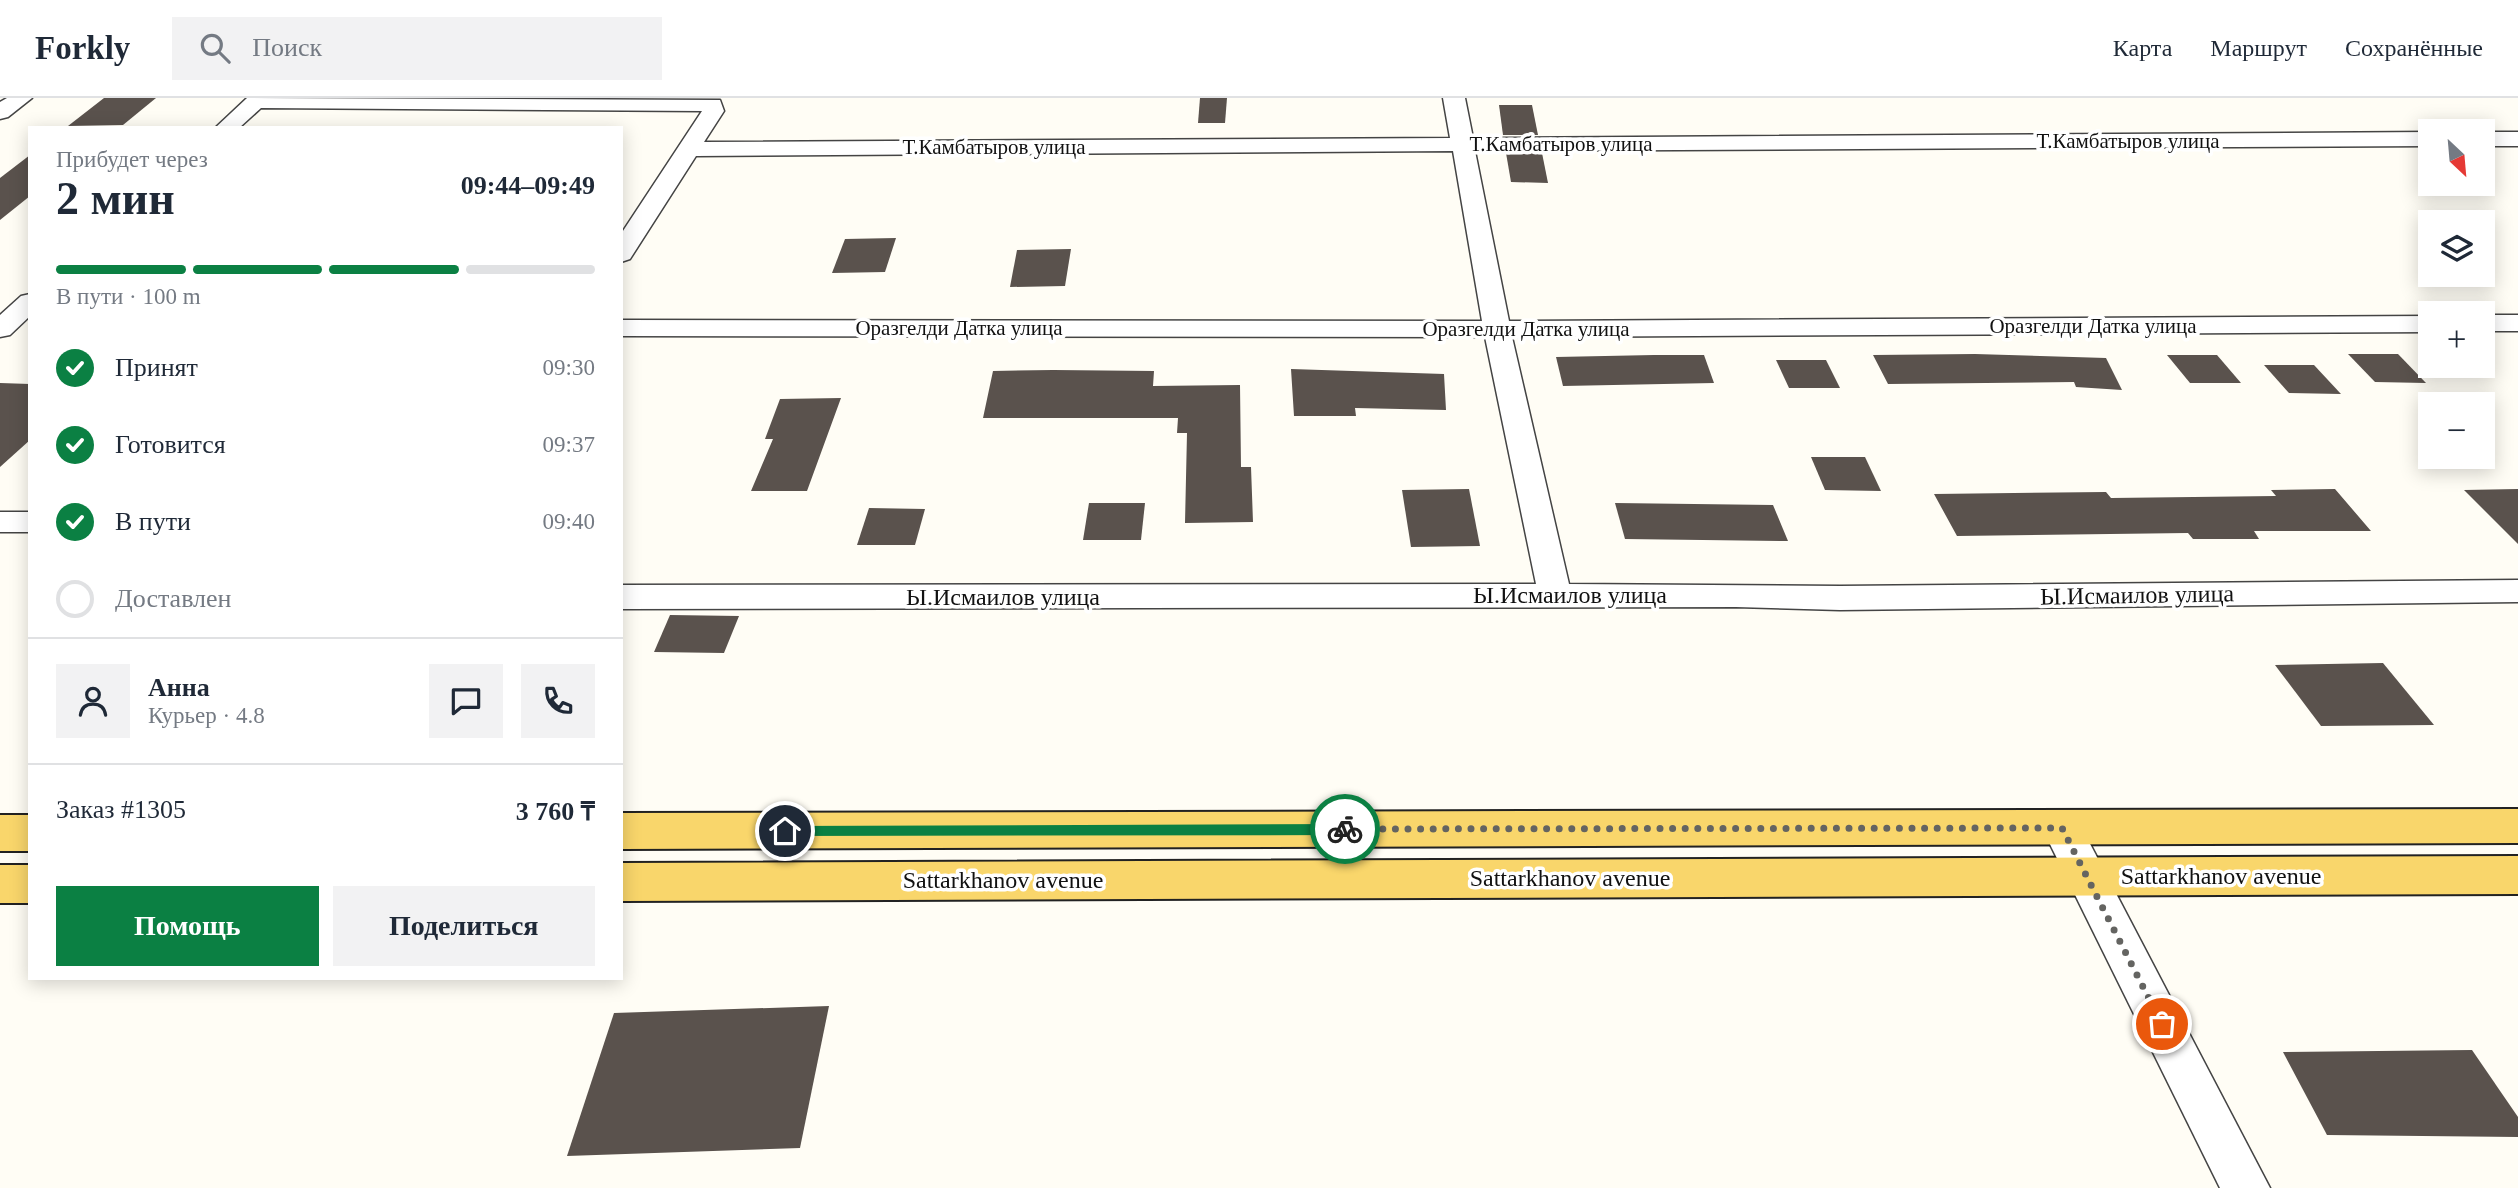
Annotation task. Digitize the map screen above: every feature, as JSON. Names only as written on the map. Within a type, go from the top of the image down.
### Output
[{"type":"main road","name":"Sattarkhanov avenue","points":[[623,831],[2518,826]]},
{"type":"main road","points":[[1726,828],[1744,878]]},
{"type":"main road","points":[[0,833],[28,833]]},
{"type":"main road","name":"Sattarkhanov avenue","points":[[623,882],[2518,875]]},
{"type":"main road","points":[[0,884],[28,884]]},
{"type":"street","points":[[0,112],[21,98]]},
{"type":"street","points":[[1454,98],[1497,330],[1555,596]]},
{"type":"street","points":[[228,126],[258,100],[712,106],[713,111],[691,149],[623,251]]},
{"type":"street","name":"Т.Камбатыров улица","points":[[691,149],[2418,139]]},
{"type":"street","points":[[2496,139],[2518,139]]},
{"type":"street","points":[[0,329],[28,304]]},
{"type":"street","points":[[2495,323],[2518,323]]},
{"type":"street","name":"Оразгелди Датка улица","points":[[623,328],[1497,330],[2418,324]]},
{"type":"street","points":[[0,522],[28,523]]},
{"type":"street","name":"Ы.Исмаилов улица","points":[[623,597],[1737,595],[1840,598],[2518,591]]},
{"type":"street","points":[[2062,828],[2246,1188]]},
{"type":"building","points":[[104,98],[156,98],[123,125],[68,126]]},
{"type":"building","points":[[1200,98],[1227,98],[1225,123],[1198,123]]},
{"type":"building","points":[[1499,105],[1532,105],[1538,135],[1503,135]]},
{"type":"building","points":[[1506,153],[1542,153],[1548,183],[1511,182]]},
{"type":"building","points":[[28,157],[28,198],[0,220],[0,178]]},
{"type":"building","points":[[896,238],[885,272],[832,273],[845,239]]},
{"type":"building","points":[[1071,249],[1065,286],[1010,287],[1017,250]]},
{"type":"building","points":[[1975,354],[2106,358],[2122,390],[2076,387],[2074,382],[1888,384],[1873,355]]},
{"type":"building","points":[[2348,354],[2398,354],[2418,375],[2418,378],[2426,383],[2375,382]]},
{"type":"building","points":[[1704,355],[1714,383],[1563,386],[1556,357]]},
{"type":"building","points":[[2167,355],[2217,355],[2241,383],[2190,383]]},
{"type":"building","points":[[1776,360],[1826,360],[1840,388],[1789,388]]},
{"type":"building","points":[[2264,365],[2314,365],[2341,394],[2289,393]]},
{"type":"building","points":[[1291,369],[1444,374],[1446,410],[1355,408],[1356,416],[1294,416]]},
{"type":"building","points":[[993,371],[1154,371],[1153,386],[1240,385],[1241,467],[1251,467],[1253,522],[1185,523],[1187,433],[1177,433],[1178,418],[983,418]]},
{"type":"building","points":[[0,383],[28,384],[28,442],[0,467]]},
{"type":"building","points":[[841,398],[807,491],[751,491],[773,439],[765,439],[780,399]]},
{"type":"building","points":[[1811,457],[1865,457],[1881,491],[1825,490]]},
{"type":"building","points":[[1469,489],[1480,546],[1411,547],[1402,490]]},
{"type":"building","points":[[2335,489],[2371,531],[2254,531],[2259,539],[2193,539],[2188,533],[1957,536],[1934,494],[2106,492],[2111,498],[2276,496],[2271,490]]},
{"type":"building","points":[[2518,489],[2518,544],[2464,490]]},
{"type":"building","points":[[1089,503],[1145,503],[1141,540],[1083,540]]},
{"type":"building","points":[[1615,503],[1773,505],[1788,541],[1625,539]]},
{"type":"building","points":[[869,508],[925,509],[915,545],[857,545]]},
{"type":"building","points":[[670,615],[739,616],[724,653],[654,652]]},
{"type":"building","points":[[2383,663],[2434,725],[2321,726],[2275,665]]},
{"type":"building","points":[[829,1006],[800,1148],[567,1156],[614,1013]]},
{"type":"building","points":[[2472,1050],[2518,1117],[2518,1137],[2327,1135],[2283,1052]]},
{"type":"way so far","points":[[1345,829],[2062,828],[2162,1024]]},
{"type":"route","points":[[785,831],[1345,829]]}]
